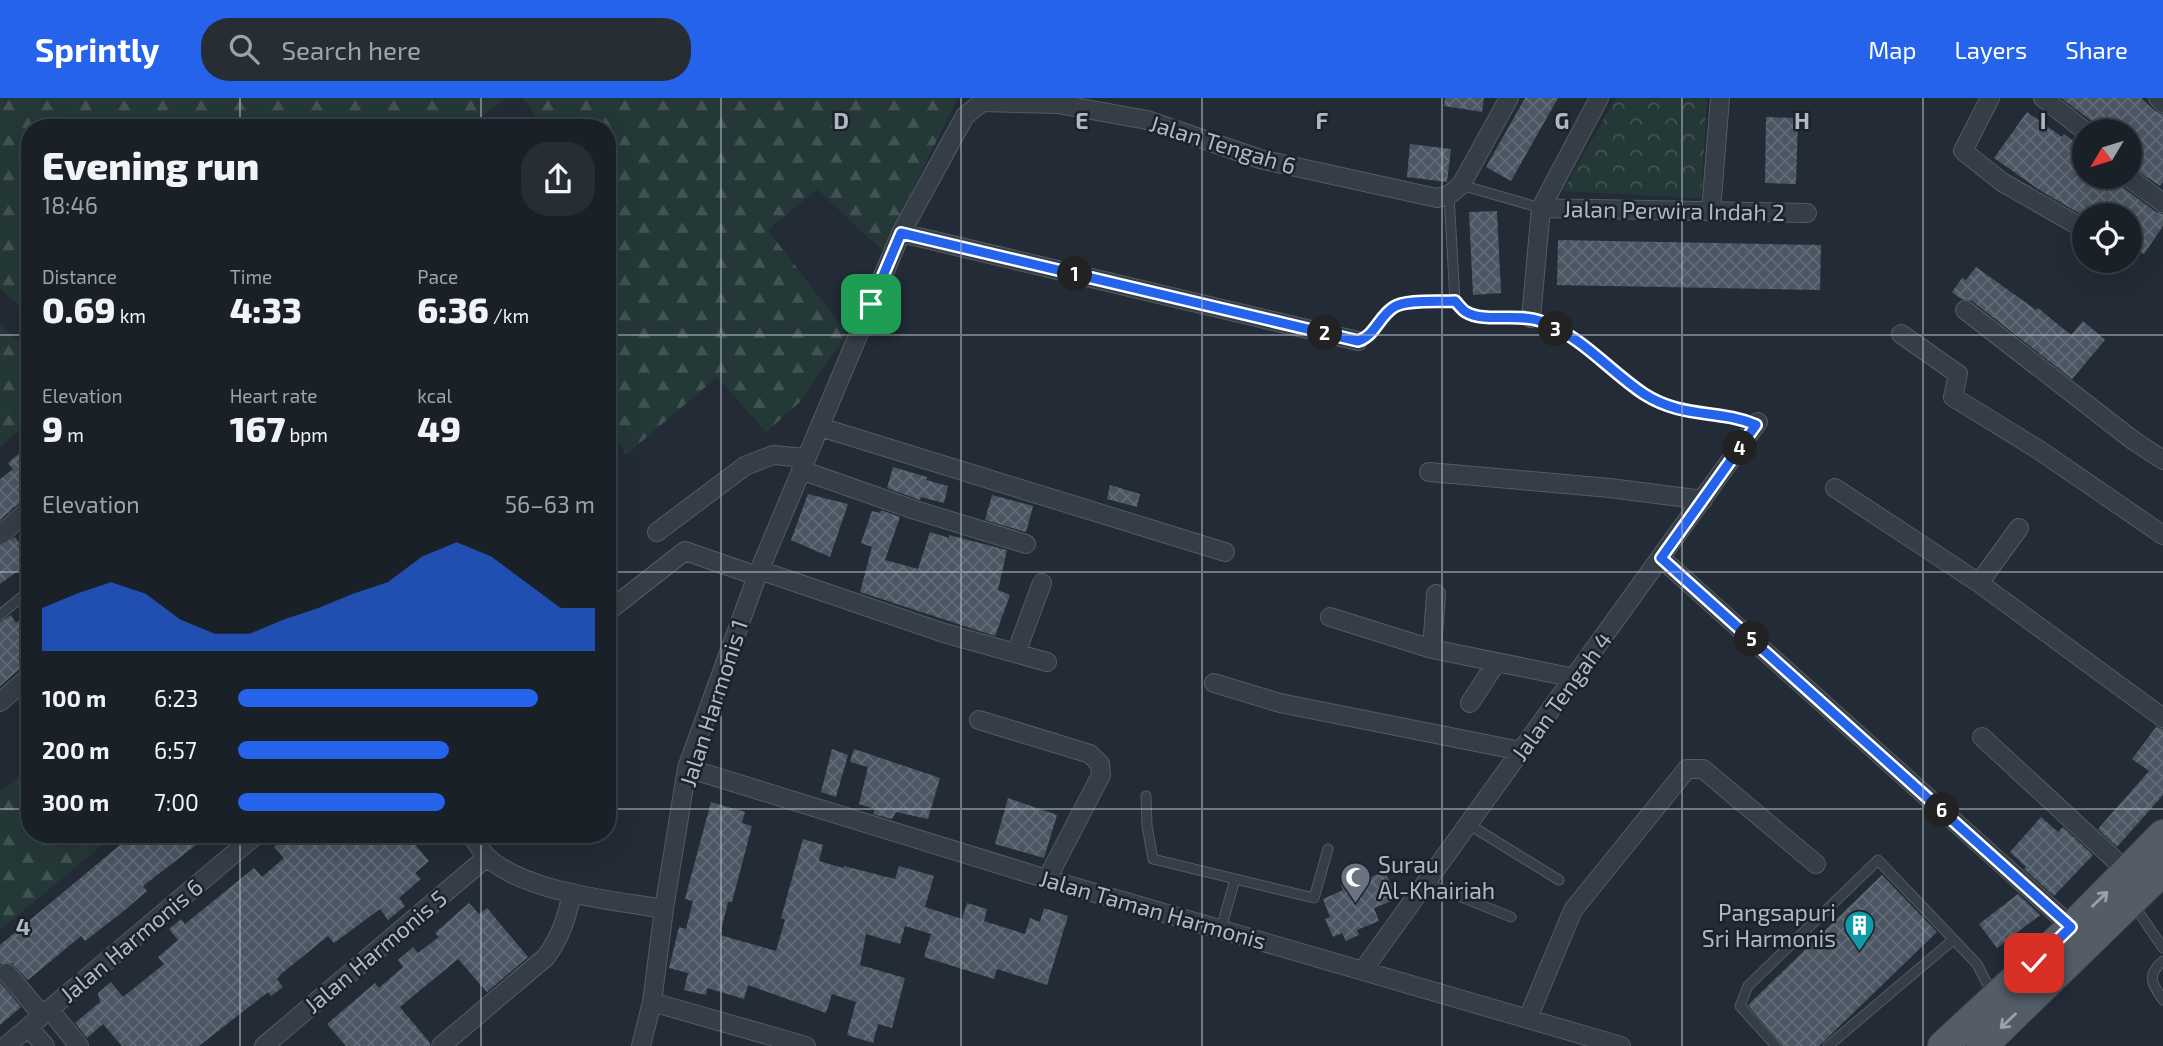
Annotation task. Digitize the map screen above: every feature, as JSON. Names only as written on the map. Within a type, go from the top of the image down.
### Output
[{"type":"main road","points":[[1943,1046],[2071,927],[2163,835]]},
{"type":"main road","points":[[1982,1046],[2163,870]]},
{"type":"street","points":[[1455,190],[1509,98]]},
{"type":"street","points":[[1531,318],[1541,208],[1599,98]]},
{"type":"street","points":[[1711,211],[1720,98]]},
{"type":"street","points":[[1990,98],[1963,151],[2002,182],[2072,222]]},
{"type":"street","points":[[2043,98],[2072,121]]},
{"type":"street","points":[[2158,98],[2163,103]]},
{"type":"street","name":"Jalan Tengah 6","points":[[758,573],[901,233],[965,116],[982,102],[1058,104],[1147,120],[1260,159],[1437,198],[1455,190]]},
{"type":"street","points":[[2142,187],[2163,203]]},
{"type":"street","name":"Jalan Perwira Indah 2","points":[[1541,208],[1807,213]]},
{"type":"street","points":[[901,233],[1358,341]]},
{"type":"street","points":[[1965,310],[2134,441],[2163,460]]},
{"type":"street","points":[[1901,334],[1958,374],[1953,397],[2039,450],[2163,535]]},
{"type":"street","name":"Jalan Tengah 4","points":[[1363,970],[1757,424]]},
{"type":"street","points":[[820,426],[1226,552]]},
{"type":"street","points":[[657,532],[745,466],[773,455],[804,464],[915,510],[1026,544]]},
{"type":"street","points":[[1429,472],[1610,488],[1703,500]]},
{"type":"street","points":[[1835,488],[1979,583],[2163,719]]},
{"type":"street","points":[[0,535],[21,517]]},
{"type":"street","points":[[1979,583],[2019,528]]},
{"type":"street","points":[[616,605],[685,551],[944,633],[1047,662]]},
{"type":"street","points":[[1661,558],[2071,927]]},
{"type":"street","name":"Jalan Harmonis 1","points":[[641,1046],[652,1002],[687,768],[758,573]]},
{"type":"street","points":[[1016,653],[1042,583]]},
{"type":"street","points":[[1432,649],[1436,594]]},
{"type":"street","points":[[1330,617],[1432,649],[1575,678]]},
{"type":"street","points":[[1470,703],[1496,663]]},
{"type":"street","points":[[1214,683],[1280,704],[1521,751]]},
{"type":"street","points":[[0,702],[21,684]]},
{"type":"street","points":[[979,720],[1090,754],[1100,764],[1101,775],[1047,879]]},
{"type":"street","points":[[1982,737],[2128,872]]},
{"type":"street","name":"Jalan Taman Harmonis","points":[[687,768],[1047,879],[1621,1046]]},
{"type":"street","points":[[1528,1018],[1573,910],[1687,769],[1703,769],[1816,864]]},
{"type":"street","name":"Jalan Harmonis 6","points":[[6,1046],[247,843]]},
{"type":"street","points":[[476,843],[486,857],[528,880],[572,892],[664,909]]},
{"type":"street","name":"Jalan Harmonis 5","points":[[264,1046],[486,857]]},
{"type":"street","points":[[441,1046],[547,957],[565,922],[572,892]]},
{"type":"street","points":[[7,973],[40,1017],[79,1046]]},
{"type":"street","points":[[652,1002],[806,1046]]},
{"type":"street","points":[[40,1017],[45,1046]]},
{"type":"lane","points":[[1531,318],[1477,316],[1466,312],[1455,301],[1455,190],[1541,208]]},
{"type":"lane","points":[[0,615],[21,598]]},
{"type":"lane","points":[[1146,796],[1147,826],[1153,859],[1314,898],[1328,849]]},
{"type":"lane","points":[[1468,824],[1559,880]]},
{"type":"lane","points":[[1776,1046],[1740,1006],[1748,986],[1878,860],[1977,964],[1995,999]]},
{"type":"lane","points":[[1221,929],[1235,879]]},
{"type":"lane","points":[[1426,883],[1511,917]]},
{"type":"lane","points":[[2132,903],[2163,948]]},
{"type":"lane","points":[[1828,1046],[1953,940]]},
{"type":"lane","points":[[2163,961],[2155,968],[2151,977],[2152,985],[2163,1000]]},
{"type":"path","points":[[1358,341],[1368,336],[1386,312],[1396,305],[1455,301]]},
{"type":"path","points":[[1531,318],[1579,341],[1644,394],[1667,405],[1690,413],[1743,419],[1757,424]]},
{"type":"green space","points":[[0,98],[507,98],[478,119],[21,119],[21,308],[0,288]]},
{"type":"green space","points":[[523,98],[958,98],[882,250],[817,189],[768,230],[847,334],[800,402],[766,432],[717,377],[627,454],[616,441],[616,119],[538,119]]},
{"type":"green space","points":[[1616,98],[1707,98],[1701,198],[1563,191]]},
{"type":"green space","points":[[0,325],[21,343],[21,429],[0,447]]},
{"type":"green space","points":[[21,774],[21,843],[104,843],[0,930],[0,792]]},
{"type":"building","points":[[1445,98],[1484,98],[1482,112],[1444,106]]},
{"type":"building","points":[[1525,98],[1558,98],[1511,181],[1486,167]]},
{"type":"building","points":[[2061,98],[2141,98],[2155,111],[2163,114],[2163,182],[2160,186],[2142,174],[2142,119],[2089,119]]},
{"type":"building","points":[[2027,112],[2062,137],[2064,134],[2072,140],[2072,189],[2125,189],[2156,212],[2163,214],[2163,226],[2144,254],[2142,203],[2072,203],[2072,209],[1994,158]]},
{"type":"building","points":[[1766,117],[1798,118],[1796,184],[1765,183]]},
{"type":"building","points":[[1410,144],[1451,149],[1447,182],[1407,177]]},
{"type":"building","points":[[1497,211],[1501,293],[1473,295],[1469,212]]},
{"type":"building","points":[[1558,240],[1821,245],[1820,290],[1557,285]]},
{"type":"building","points":[[1976,267],[2036,310],[2038,308],[2071,335],[2083,321],[2105,340],[2072,379],[1972,301],[1961,299],[1952,292],[1962,278],[1966,280]]},
{"type":"building","points":[[21,452],[21,502],[0,520],[0,479],[13,469],[8,463]]},
{"type":"building","points":[[893,467],[948,486],[944,503],[921,497],[920,500],[887,488]]},
{"type":"building","points":[[1110,485],[1140,494],[1137,507],[1107,499]]},
{"type":"building","points":[[808,494],[848,504],[830,557],[791,540]]},
{"type":"building","points":[[992,495],[1033,506],[1026,532],[985,520]]},
{"type":"building","points":[[881,510],[900,517],[885,560],[918,569],[930,532],[1007,550],[998,590],[1010,595],[995,636],[860,592],[872,547],[861,543],[872,511],[880,513]]},
{"type":"building","points":[[15,537],[21,545],[21,569],[0,584],[0,546]]},
{"type":"building","points":[[11,615],[16,623],[21,619],[21,668],[0,686],[0,622]]},
{"type":"building","points":[[2156,727],[2163,729],[2163,795],[2117,847],[2098,829],[2149,771],[2132,759]]},
{"type":"building","points":[[832,749],[848,755],[836,797],[821,792]]},
{"type":"building","points":[[854,749],[940,778],[928,819],[896,812],[892,819],[873,814],[875,809],[859,804],[868,767],[850,762]]},
{"type":"building","points":[[1008,798],[1057,815],[1044,858],[995,844]]},
{"type":"building","points":[[711,802],[745,812],[742,823],[752,826],[732,902],[728,902],[720,935],[776,951],[785,920],[781,918],[803,839],[823,845],[819,861],[843,868],[844,866],[895,879],[899,866],[934,876],[925,907],[962,919],[967,903],[987,909],[984,921],[1025,934],[1030,918],[1040,922],[1044,908],[1068,916],[1047,985],[997,969],[994,979],[924,957],[931,934],[905,926],[900,944],[866,934],[860,965],[905,978],[892,1028],[878,1024],[873,1043],[847,1035],[856,1002],[832,994],[826,1013],[748,985],[744,999],[707,988],[706,995],[684,990],[688,973],[669,968],[679,927],[686,929],[693,901],[685,899]]},
{"type":"building","points":[[2041,817],[2058,832],[2063,827],[2093,855],[2054,896],[2024,869],[2026,867],[2010,852]]},
{"type":"building","points":[[118,843],[199,843],[143,886],[147,891],[120,914],[85,941],[81,936],[28,980],[12,963],[0,964],[0,945],[120,845]]},
{"type":"building","points":[[279,843],[414,843],[429,861],[415,873],[421,879],[399,898],[405,906],[388,920],[380,909],[334,943],[328,936],[281,974],[277,979],[283,987],[271,996],[268,992],[199,1046],[122,1046],[103,1024],[87,1038],[75,1023],[100,1002],[98,993],[111,982],[123,997],[164,964],[158,957],[178,940],[169,929],[181,919],[185,924],[254,868],[262,877],[284,858],[274,847]]},
{"type":"building","name":"Surau Al-Khairiah","points":[[1385,871],[1397,899],[1374,908],[1379,921],[1357,930],[1359,935],[1346,941],[1342,933],[1333,937],[1325,919],[1330,917],[1323,899],[1343,890],[1341,885],[1362,876],[1364,880]]},
{"type":"building","name":"Pangsapuri Sri Harmonis","points":[[1882,875],[1937,932],[1819,1046],[1783,1046],[1748,1005]]},
{"type":"building","points":[[2018,894],[2040,915],[1997,948],[1979,924]]},
{"type":"building","points":[[469,903],[479,914],[487,908],[528,957],[487,992],[458,959],[400,1007],[430,1046],[346,1046],[327,1024],[375,983],[379,988],[403,967],[398,960],[413,947],[418,953],[439,937],[435,933]]},
{"type":"building","points":[[0,982],[21,1007],[0,1025]]},
{"type":"place","name":"Surau Al-Khairiah","points":[[1355,904]]},
{"type":"place","name":"Pangsapuri Sri Harmonis","points":[[1859,952]]},
{"type":"route","points":[[871,304],[901,233],[1358,341],[1368,336],[1386,312],[1396,305],[1455,301],[1466,312],[1477,316],[1506,316],[1542,321],[1579,341],[1644,394],[1667,405],[1690,413],[1743,419],[1756,425],[1661,558],[2071,927],[2034,963]]}]
